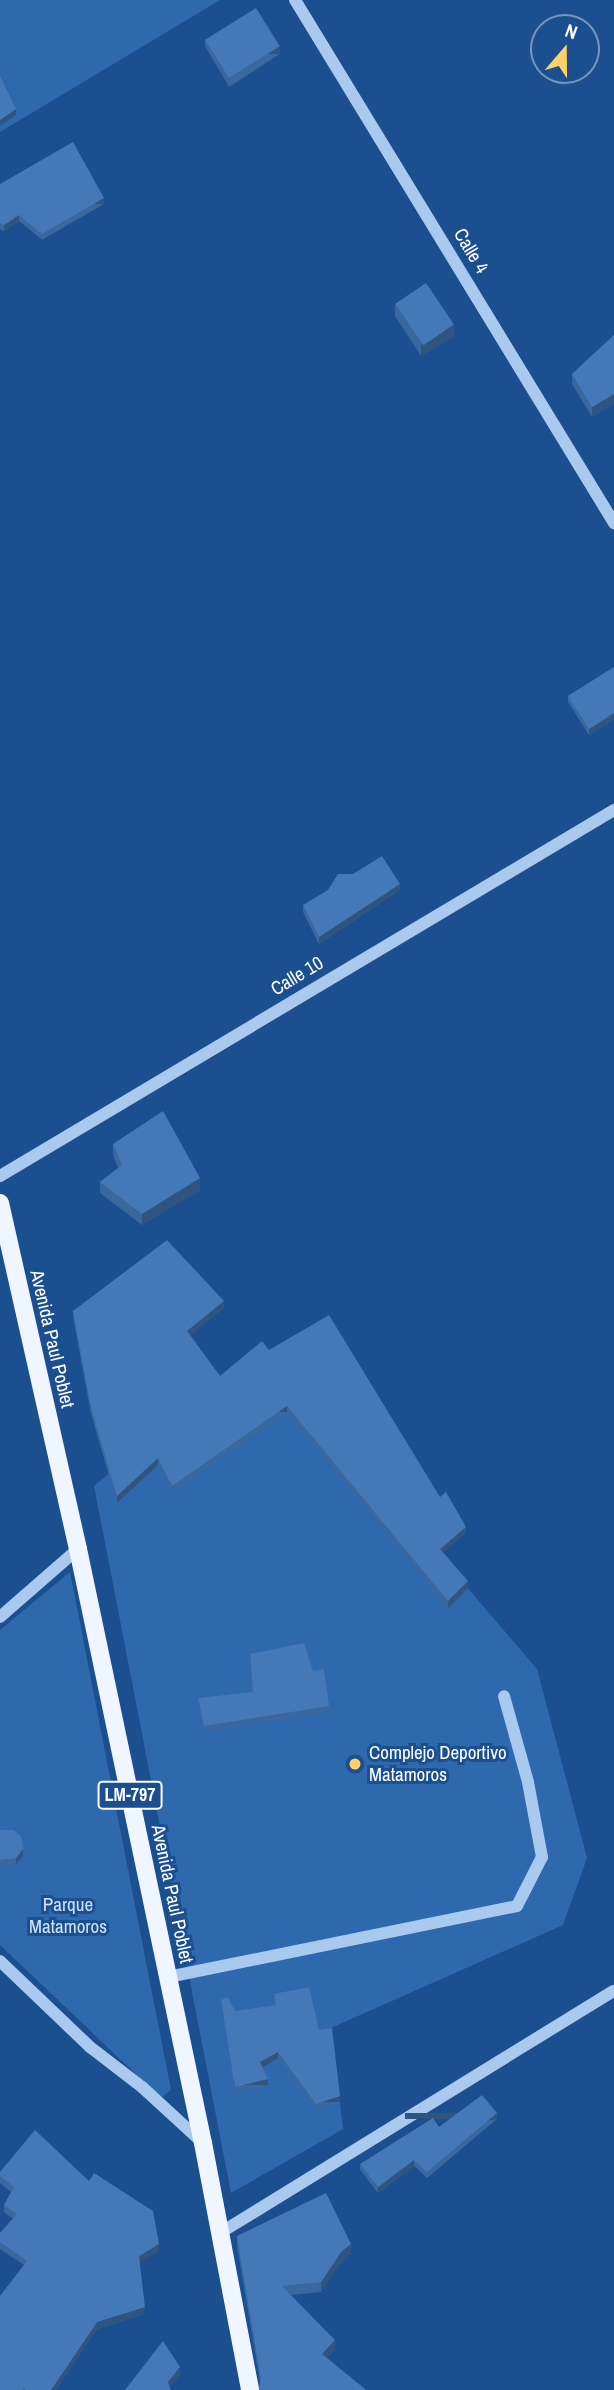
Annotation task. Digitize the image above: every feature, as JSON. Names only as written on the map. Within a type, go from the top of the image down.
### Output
[{"type":"main road","name":"Avenida Paul Poblet","points":[[0,1203],[78,1549],[203,2143],[250,2390]]},
{"type":"street","name":"Calle 4","points":[[295,0],[614,523]]},
{"type":"street","name":"Calle 10","points":[[0,1176],[614,810]]},
{"type":"street","points":[[0,1617],[78,1549]]},
{"type":"street","points":[[168,1978],[517,1906],[542,1857],[528,1782],[504,1696]]},
{"type":"street","points":[[0,1961],[90,2047],[142,2087],[203,2143]]},
{"type":"street","points":[[220,2233],[614,1991]]},
{"type":"green space","points":[[0,0],[220,0],[0,132]]},
{"type":"green space","name":"Complejo Deportivo Matamoros","points":[[262,1348],[537,1669],[587,1858],[563,1925],[331,2028],[343,2129],[231,2193],[94,1486]]},
{"type":"green space","name":"Parque Matamoros","points":[[70,1572],[171,2090],[161,2098],[0,1945],[0,1630]]},
{"type":"building","points":[[256,8],[280,46],[229,78],[205,40]]},
{"type":"building","points":[[0,76],[16,109],[0,120]]},
{"type":"building","points":[[73,142],[104,198],[42,234],[19,215],[4,225],[0,223],[0,184]]},
{"type":"building","points":[[426,283],[454,324],[423,345],[395,304]]},
{"type":"building","points":[[614,335],[614,394],[592,407],[572,374]]},
{"type":"building","points":[[614,667],[614,713],[589,729],[568,696]]},
{"type":"building","points":[[382,856],[400,884],[319,937],[303,905],[328,890],[338,874],[353,874]]},
{"type":"building","points":[[163,1111],[200,1178],[142,1214],[100,1182],[122,1165],[113,1144]]},
{"type":"building","points":[[167,1240],[224,1301],[187,1331],[220,1376],[262,1341],[269,1350],[329,1315],[440,1497],[446,1492],[466,1527],[440,1549],[468,1581],[448,1601],[287,1406],[172,1486],[158,1458],[117,1496],[91,1407],[73,1311]]},
{"type":"building","points":[[304,1643],[313,1671],[324,1669],[329,1706],[204,1726],[198,1698],[253,1692],[250,1654]]},
{"type":"building","points":[[0,1830],[14,1830],[22,1838],[23,1849],[16,1858],[0,1860]]},
{"type":"building","points":[[309,1987],[319,2030],[332,2028],[340,2096],[316,2104],[278,2052],[260,2062],[268,2079],[235,2087],[221,2000],[228,1997],[235,2011],[276,2005],[274,1994]]},
{"type":"building","points":[[482,2095],[497,2113],[427,2172],[414,2160],[378,2187],[360,2164],[433,2118],[439,2127]]},
{"type":"building","points":[[35,2130],[89,2181],[94,2173],[153,2211],[159,2244],[139,2256],[145,2307],[97,2322],[51,2390],[0,2390],[0,2296],[27,2261],[0,2242],[0,2233],[17,2214],[4,2205],[14,2187],[0,2176],[0,2172]]},
{"type":"building","points":[[326,2193],[351,2244],[341,2252],[321,2282],[282,2286],[335,2340],[322,2354],[366,2390],[260,2390],[261,2378],[237,2236]]},
{"type":"building","points":[[163,2341],[180,2367],[168,2382],[171,2390],[125,2390]]},
{"type":"place","name":"Complejo Deportivo Matamoros","points":[[355,1764]]}]
